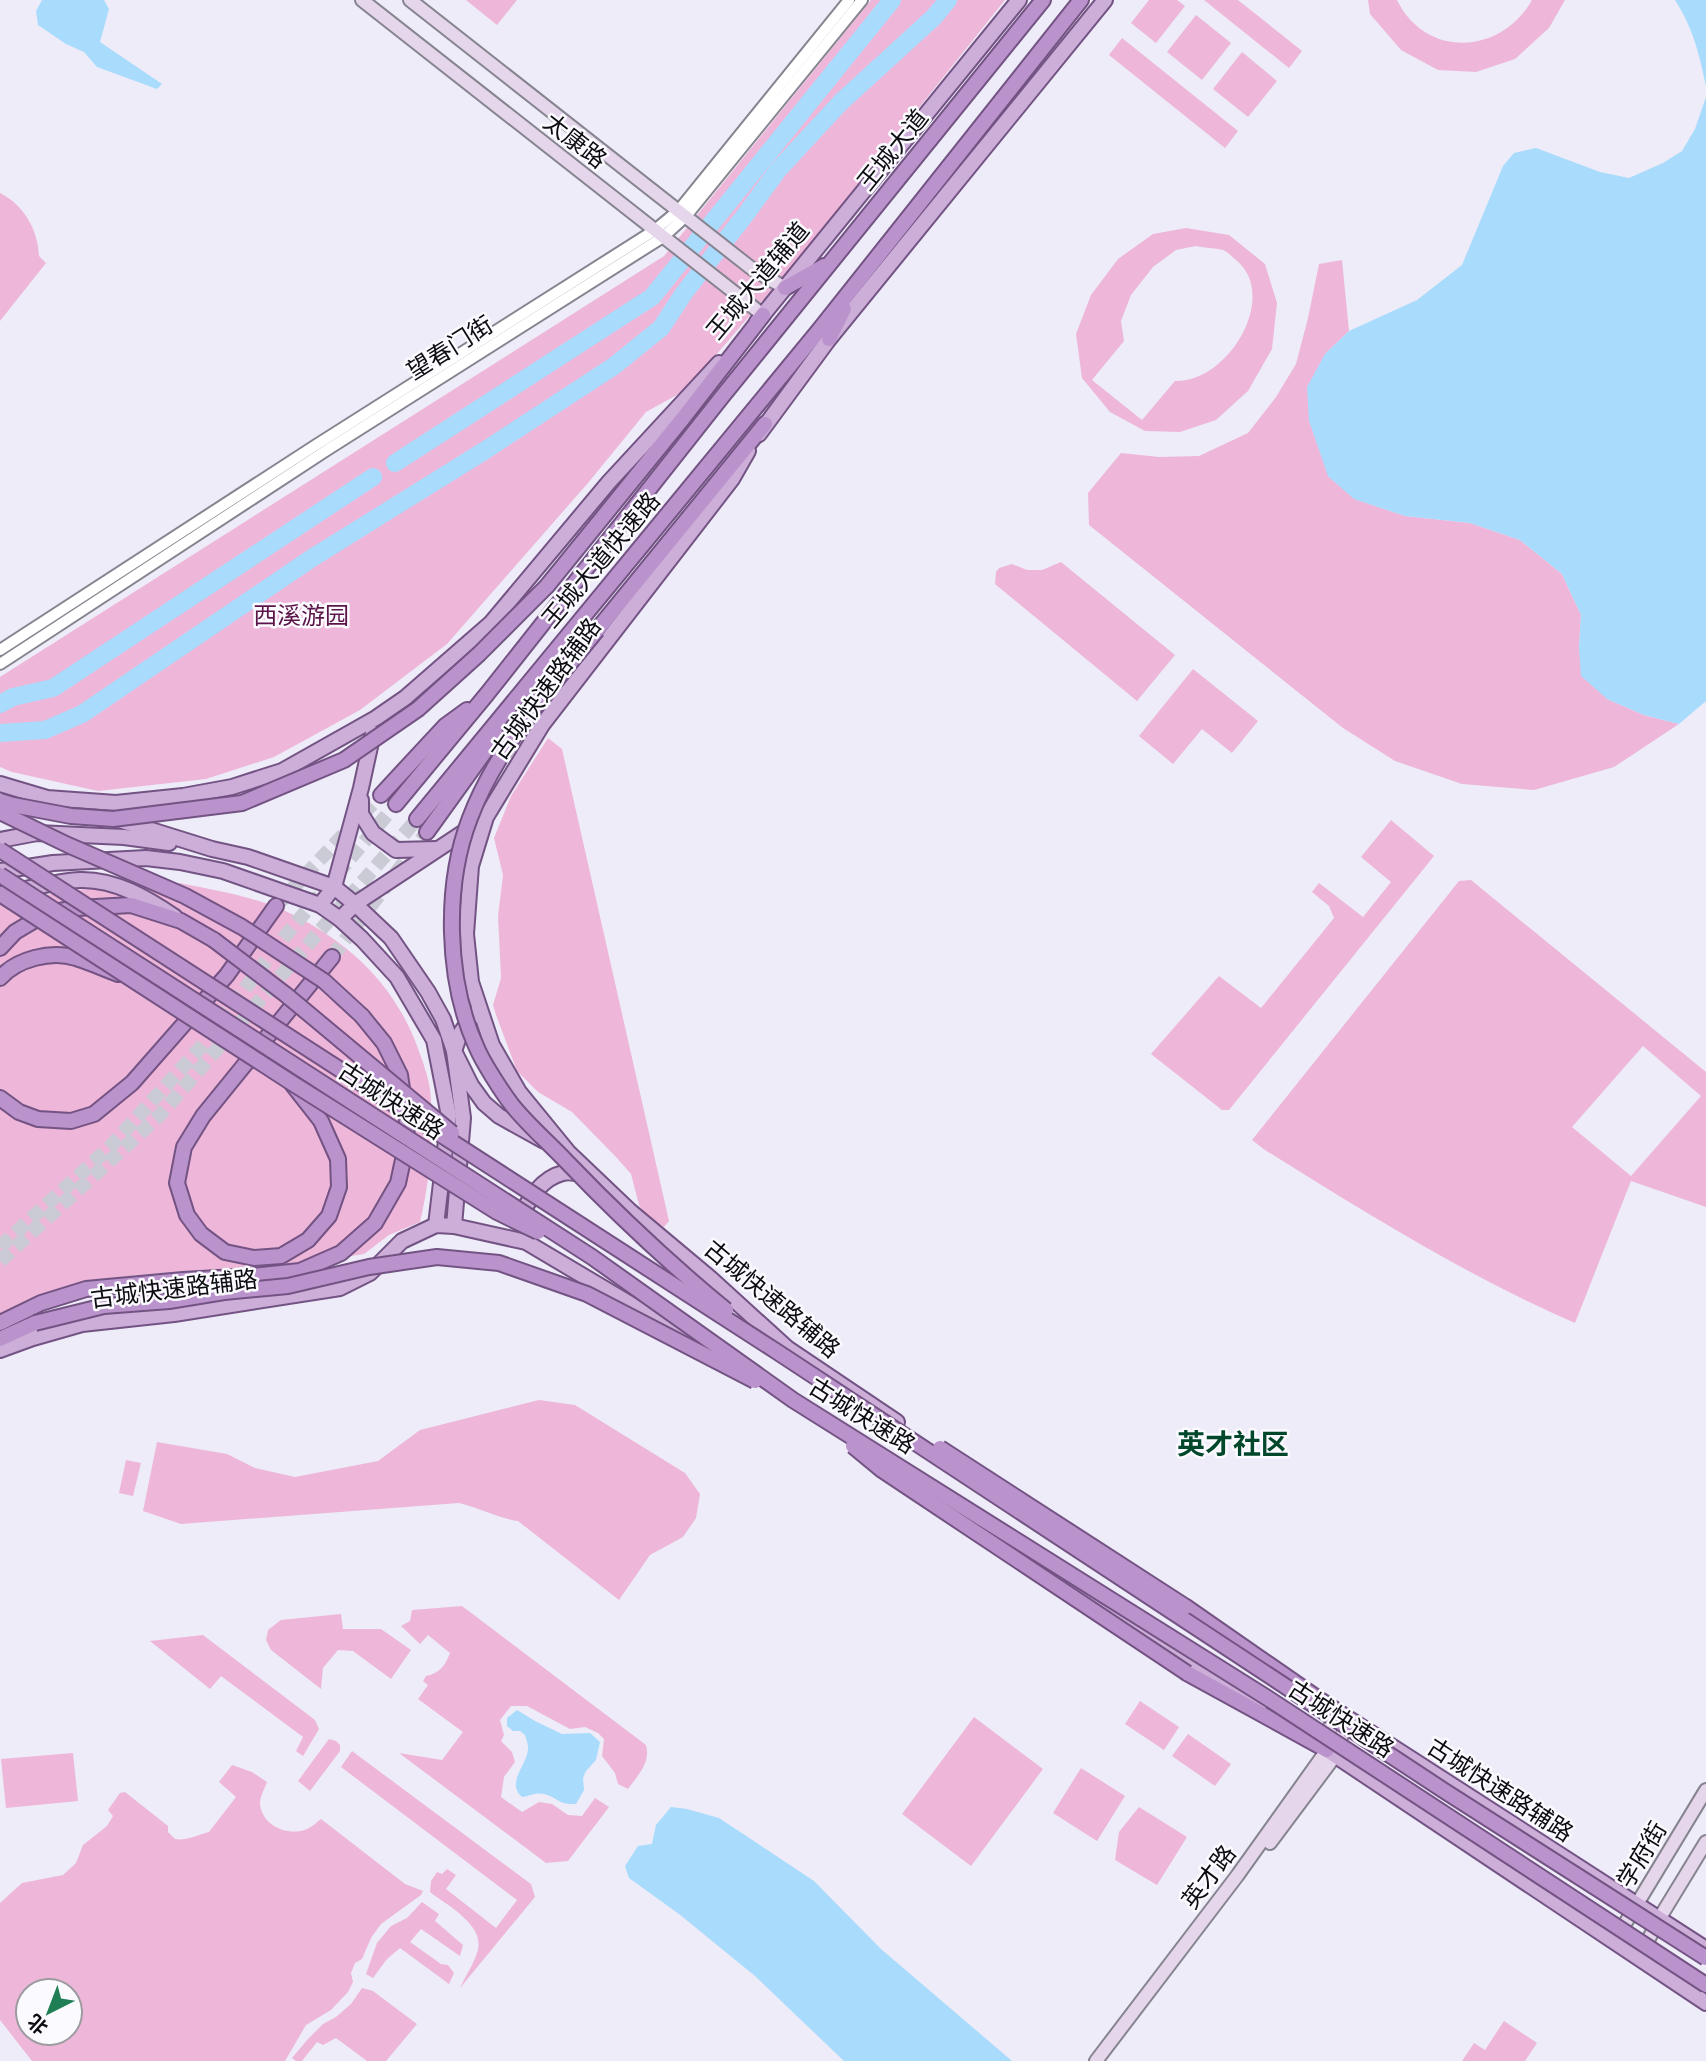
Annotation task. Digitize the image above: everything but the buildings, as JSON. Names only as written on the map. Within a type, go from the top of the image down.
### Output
[{"type":"highway","name":"王城大道","points":[[777,328],[1044,0]]},
{"type":"highway","points":[[824,334],[856,284],[1076,6],[1093,0]]},
{"type":"highway","points":[[785,288],[831,261]]},
{"type":"highway","points":[[0,801],[71,816],[113,819],[242,803],[344,760],[418,709],[479,654],[547,586],[763,315]]},
{"type":"highway","name":"王城大道快速路","points":[[396,804],[487,695],[777,328]]},
{"type":"highway","name":"王城大道快速路","points":[[417,819],[506,709],[824,334]]},
{"type":"highway","points":[[628,516],[684,417]]},
{"type":"highway","points":[[653,534],[765,424]]},
{"type":"highway","points":[[765,424],[527,716],[488,779],[470,818],[456,862],[451,924],[457,987],[476,1046],[511,1104],[599,1195],[691,1281],[779,1353],[894,1418],[1186,1607],[1333,1709]]},
{"type":"highway","points":[[381,795],[445,726],[487,695]]},
{"type":"highway","points":[[427,832],[486,750],[506,709]]},
{"type":"highway","points":[[0,812],[185,896],[242,927],[324,981],[362,1016],[384,1043],[400,1075],[407,1122],[406,1146],[398,1183],[375,1223],[341,1253],[300,1270],[86,1289],[41,1303],[0,1323]]},
{"type":"highway","name":"古城快速路","points":[[0,850],[779,1353],[1443,1790],[1706,1958]]},
{"type":"highway","name":"古城快速路","points":[[0,873],[592,1257],[793,1400],[1269,1699],[1706,1985]]},
{"type":"highway","points":[[0,894],[497,1212],[592,1257]]},
{"type":"highway","points":[[0,948],[15,932],[47,913],[78,908],[131,905],[181,921],[214,940],[285,993],[504,1177]]},
{"type":"highway","points":[[0,1098],[19,1112],[38,1119],[71,1121],[94,1114],[132,1083],[227,975],[276,906]]},
{"type":"highway","points":[[0,978],[9,968],[39,956],[74,957],[139,983]]},
{"type":"highway","points":[[292,1083],[321,1121],[338,1159],[339,1187],[329,1216],[308,1240],[281,1256],[254,1258],[225,1252],[201,1234],[187,1215],[177,1183],[184,1147],[203,1116],[332,957]]},
{"type":"highway","points":[[0,1339],[35,1322],[104,1306],[288,1286],[369,1267],[438,1257],[499,1263],[587,1294],[793,1400],[882,1469],[1187,1674],[1331,1753]]},
{"type":"main road","name":"太康路","points":[[362,0],[763,315]]},
{"type":"main road","name":"太康路","points":[[410,0],[751,268],[785,288]]},
{"type":"main road","name":"王城大道辅道","points":[[376,718],[405,698],[491,623],[609,482],[763,315],[1018,0]]},
{"type":"main road","points":[[824,334],[1105,0]]},
{"type":"main road","name":"古城快速路辅路","points":[[824,334],[732,478],[542,725],[486,817],[471,866],[466,934],[471,982],[492,1045],[519,1092],[568,1152],[630,1211],[710,1278],[787,1348],[1347,1719],[1706,1949]]},
{"type":"main road","points":[[320,905],[334,887],[361,788],[376,718]]},
{"type":"main road","points":[[47,798],[116,803],[183,796],[232,786],[282,771],[376,718]]},
{"type":"main road","points":[[0,784],[212,849],[248,857],[334,887],[391,938],[428,992],[443,1019],[454,1051],[471,1085],[484,1103],[528,1134],[568,1152]]},
{"type":"main road","points":[[361,788],[361,814],[373,833],[396,850],[438,849]]},
{"type":"main road","points":[[340,919],[355,904],[486,817]]},
{"type":"main road","points":[[0,840],[37,833],[124,837],[212,849]]},
{"type":"main road","points":[[0,873],[53,863],[146,858],[180,862],[223,872],[320,905],[340,919],[397,977],[434,1041],[449,1116],[436,1225]]},
{"type":"main road","points":[[0,894],[81,880],[118,886],[149,899],[181,921]]},
{"type":"main road","points":[[454,1226],[463,1118],[454,1051],[460,1034],[478,1004]]},
{"type":"main road","points":[[526,1242],[519,1218],[533,1194],[547,1181],[564,1172],[591,1175]]},
{"type":"main road","name":"古城快速路辅路","points":[[0,1350],[82,1324],[200,1310],[340,1288],[370,1273],[402,1241],[436,1225],[454,1226],[526,1242],[678,1331],[1331,1753],[1706,2003]]},
{"type":"main road","name":"英才路","points":[[1096,2061],[1331,1753],[1333,1709]]},
{"type":"main road","name":"英才路","points":[[1104,2061],[1331,1753],[1347,1719]]},
{"type":"main road","name":"学府街","points":[[1614,1941],[1706,1790]]},
{"type":"main road","name":"学府街","points":[[1639,1958],[1659,1919],[1706,1842]]},
{"type":"street","name":"望春门街","points":[[682,213],[849,0]]},
{"type":"street","name":"望春门街","points":[[0,664],[659,233],[682,213],[862,0]]},
{"type":"street","name":"望春门街","points":[[0,650],[321,442],[659,233]]},
{"type":"green space","points":[[466,0],[517,0],[497,25]]},
{"type":"green space","name":"西溪游园","points":[[871,0],[1005,0],[794,264],[686,390],[646,412],[588,483],[447,644],[360,710],[274,757],[206,779],[98,791],[0,767],[0,677],[664,256]]},
{"type":"green space","points":[[1149,0],[1177,0],[1185,6],[1156,43],[1131,23]]},
{"type":"green space","points":[[1204,0],[1238,0],[1302,51],[1289,68]]},
{"type":"green space","points":[[1368,0],[1397,0],[1410,19],[1426,33],[1444,40],[1464,43],[1483,40],[1502,32],[1532,0],[1565,0],[1549,28],[1515,59],[1476,72],[1438,70],[1401,50],[1370,14]]},
{"type":"green space","points":[[1196,15],[1231,43],[1202,80],[1167,52]]},
{"type":"green space","points":[[1122,38],[1238,131],[1225,148],[1109,55]]},
{"type":"green space","points":[[1242,52],[1277,81],[1248,117],[1213,89]]},
{"type":"green space","points":[[0,193],[23,211],[33,228],[39,256],[46,263],[0,321]]},
{"type":"green space","points":[[1186,228],[1229,235],[1265,264],[1277,303],[1272,349],[1248,391],[1216,420],[1180,432],[1145,431],[1110,412],[1082,378],[1076,334],[1091,295],[1118,259],[1153,234]],"holes":[[[1196,246],[1220,249],[1236,260],[1248,276],[1252,294],[1250,315],[1242,335],[1229,353],[1213,368],[1195,378],[1175,381],[1142,420],[1092,380],[1124,341],[1121,321],[1131,295],[1153,267],[1176,250]]]},
{"type":"green space","points":[[1342,260],[1349,331],[1325,354],[1328,476],[1355,499],[1405,516],[1470,523],[1520,540],[1562,574],[1581,615],[1579,648],[1607,699],[1644,715],[1679,724],[1614,767],[1534,790],[1462,784],[1395,761],[1343,728],[1089,525],[1088,493],[1121,453],[1159,457],[1199,456],[1248,433],[1276,397],[1296,364],[1319,264]]},
{"type":"green space","points":[[1061,562],[1175,655],[1137,701],[995,584],[999,568],[1012,564],[1027,570],[1042,570]]},
{"type":"green space","points":[[1193,669],[1258,721],[1232,753],[1202,729],[1173,764],[1139,736]]},
{"type":"green space","points":[[548,738],[562,749],[669,1221],[664,1227],[646,1215],[639,1205],[631,1174],[616,1157],[572,1112],[538,1092],[517,1071],[493,1005],[501,978],[498,916],[503,875],[494,838],[511,796]]},
{"type":"green space","points":[[1391,820],[1434,856],[1229,1110],[1222,1110],[1151,1054],[1219,976],[1261,1008],[1334,918],[1329,906],[1312,892],[1319,883],[1363,917],[1391,882],[1361,857]]},
{"type":"green space","points":[[1471,880],[1706,1072],[1706,1207],[1631,1181],[1575,1323],[1494,1285],[1378,1220],[1252,1140],[1459,881]],"holes":[[[1643,1046],[1701,1096],[1631,1176],[1572,1127]]]},
{"type":"green space","points":[[180,883],[258,901],[305,921],[344,947],[377,978],[391,996],[414,1038],[430,1089],[431,1156],[420,1222],[389,1235],[364,1254],[257,1271],[190,1271],[77,1284],[32,1298],[0,1314],[0,903],[74,890]]},
{"type":"green space","points":[[539,1400],[575,1405],[685,1473],[700,1494],[696,1518],[683,1537],[650,1555],[619,1600],[518,1521],[459,1503],[181,1524],[143,1511],[157,1442],[227,1454],[255,1468],[295,1477],[378,1461],[420,1430]]},
{"type":"green space","points":[[126,1460],[141,1463],[133,1496],[119,1493]]},
{"type":"green space","points":[[462,1606],[646,1745],[645,1763],[628,1789],[618,1784],[615,1773],[602,1756],[604,1739],[598,1733],[585,1727],[570,1729],[527,1706],[511,1706],[500,1720],[504,1735],[501,1741],[512,1752],[515,1762],[504,1777],[501,1797],[522,1812],[539,1802],[552,1804],[568,1815],[582,1816],[595,1798],[609,1807],[568,1861],[546,1863],[399,1753],[442,1760],[463,1732],[418,1699],[428,1685],[423,1681],[426,1676],[441,1668],[450,1653],[428,1635],[420,1644],[401,1626],[410,1621],[412,1610]]},
{"type":"green space","points":[[341,1614],[343,1629],[381,1629],[411,1650],[391,1679],[353,1651],[338,1650],[323,1668],[321,1689],[271,1650],[266,1640],[268,1630],[281,1620]]},
{"type":"green space","points":[[203,1635],[315,1720],[319,1729],[303,1756],[296,1751],[303,1737],[221,1676],[210,1689],[150,1641]]},
{"type":"green space","points":[[1140,1701],[1179,1727],[1164,1750],[1125,1724]]},
{"type":"green space","points":[[974,1717],[1043,1769],[971,1866],[902,1814]]},
{"type":"green space","points":[[1188,1734],[1231,1764],[1215,1786],[1172,1756]]},
{"type":"green space","points":[[329,1739],[340,1745],[340,1751],[310,1791],[298,1781]]},
{"type":"green space","points":[[352,1751],[531,1884],[535,1897],[460,1988],[479,1943],[464,1918],[430,1892],[431,1881],[437,1872],[442,1874],[447,1869],[456,1875],[446,1889],[496,1928],[517,1900],[341,1767]]},
{"type":"green space","points":[[73,1753],[78,1801],[6,1808],[1,1759]]},
{"type":"green space","points":[[232,1765],[252,1772],[267,1782],[260,1803],[265,1818],[277,1828],[300,1831],[321,1819],[405,1884],[423,1891],[421,1895],[381,1924],[371,1938],[362,1959],[355,1963],[351,1973],[353,1982],[348,1992],[331,2010],[306,2025],[285,2061],[32,2061],[21,2047],[84,2047],[84,1977],[14,1977],[14,2038],[0,2020],[0,1903],[22,1883],[63,1875],[76,1863],[83,1845],[107,1826],[113,1816],[108,1810],[120,1793],[125,1792],[168,1826],[168,1832],[175,1839],[209,1832],[236,1797],[219,1782]]},
{"type":"green space","points":[[1081,1768],[1125,1796],[1097,1841],[1053,1813]]},
{"type":"green space","points":[[1139,1807],[1187,1837],[1157,1885],[1115,1860],[1119,1832]]},
{"type":"green space","points":[[422,1902],[439,1914],[435,1921],[463,1945],[460,1956],[421,1929],[410,1942],[441,1964],[448,1965],[454,1973],[449,1984],[400,1948],[387,1959],[373,1978],[366,1974],[377,1943],[391,1926],[407,1918]]},
{"type":"green space","points":[[362,1988],[373,1991],[417,2024],[386,2061],[367,2061],[336,2038],[323,2045],[317,2042],[302,2061],[292,2058],[323,2024],[351,2004]]},
{"type":"green space","points":[[1504,2021],[1537,2043],[1525,2061],[1462,2061],[1474,2043],[1485,2050]]},
{"type":"water","points":[[42,0],[104,0],[109,9],[100,42],[162,84],[157,89],[97,67],[84,52],[66,44],[38,25],[36,11]]},
{"type":"water","points":[[1675,0],[1706,0],[1706,86],[1695,41]]},
{"type":"water","points":[[1706,97],[1706,701],[1679,724],[1644,715],[1607,699],[1581,676],[1581,615],[1562,574],[1520,540],[1470,523],[1405,516],[1354,499],[1328,476],[1309,421],[1307,387],[1325,354],[1349,331],[1417,300],[1462,265],[1503,166],[1514,153],[1536,148],[1600,172],[1629,178],[1682,151],[1695,129]]},
{"type":"water","points":[[517,1710],[562,1734],[590,1733],[600,1742],[596,1760],[583,1778],[584,1790],[576,1804],[541,1794],[522,1797],[517,1791],[517,1779],[528,1747],[525,1735],[507,1726],[507,1718]]},
{"type":"water","points":[[671,1807],[719,1818],[814,1881],[881,1949],[1012,2061],[844,2061],[755,1976],[679,1914],[629,1878],[625,1866],[638,1846],[652,1844],[656,1825]]},
{"type":"waterway","points":[[395,463],[652,297],[892,0]]},
{"type":"waterway","points":[[0,733],[45,730],[82,714],[312,558],[614,366],[661,328],[684,293],[778,170],[841,102],[934,17],[948,0]]},
{"type":"waterway","points":[[0,704],[13,697],[53,688],[373,477]]},
{"type":"tunnel","points":[[276,906],[381,795]]},
{"type":"tunnel","points":[[0,1247],[110,1147],[201,1047],[281,941],[396,804]]},
{"type":"tunnel","points":[[0,1261],[159,1116],[417,819]]},
{"type":"tunnel","points":[[332,957],[427,832]]},
{"type":"district","name":"英才社区","points":[[1233,1444]]}]
